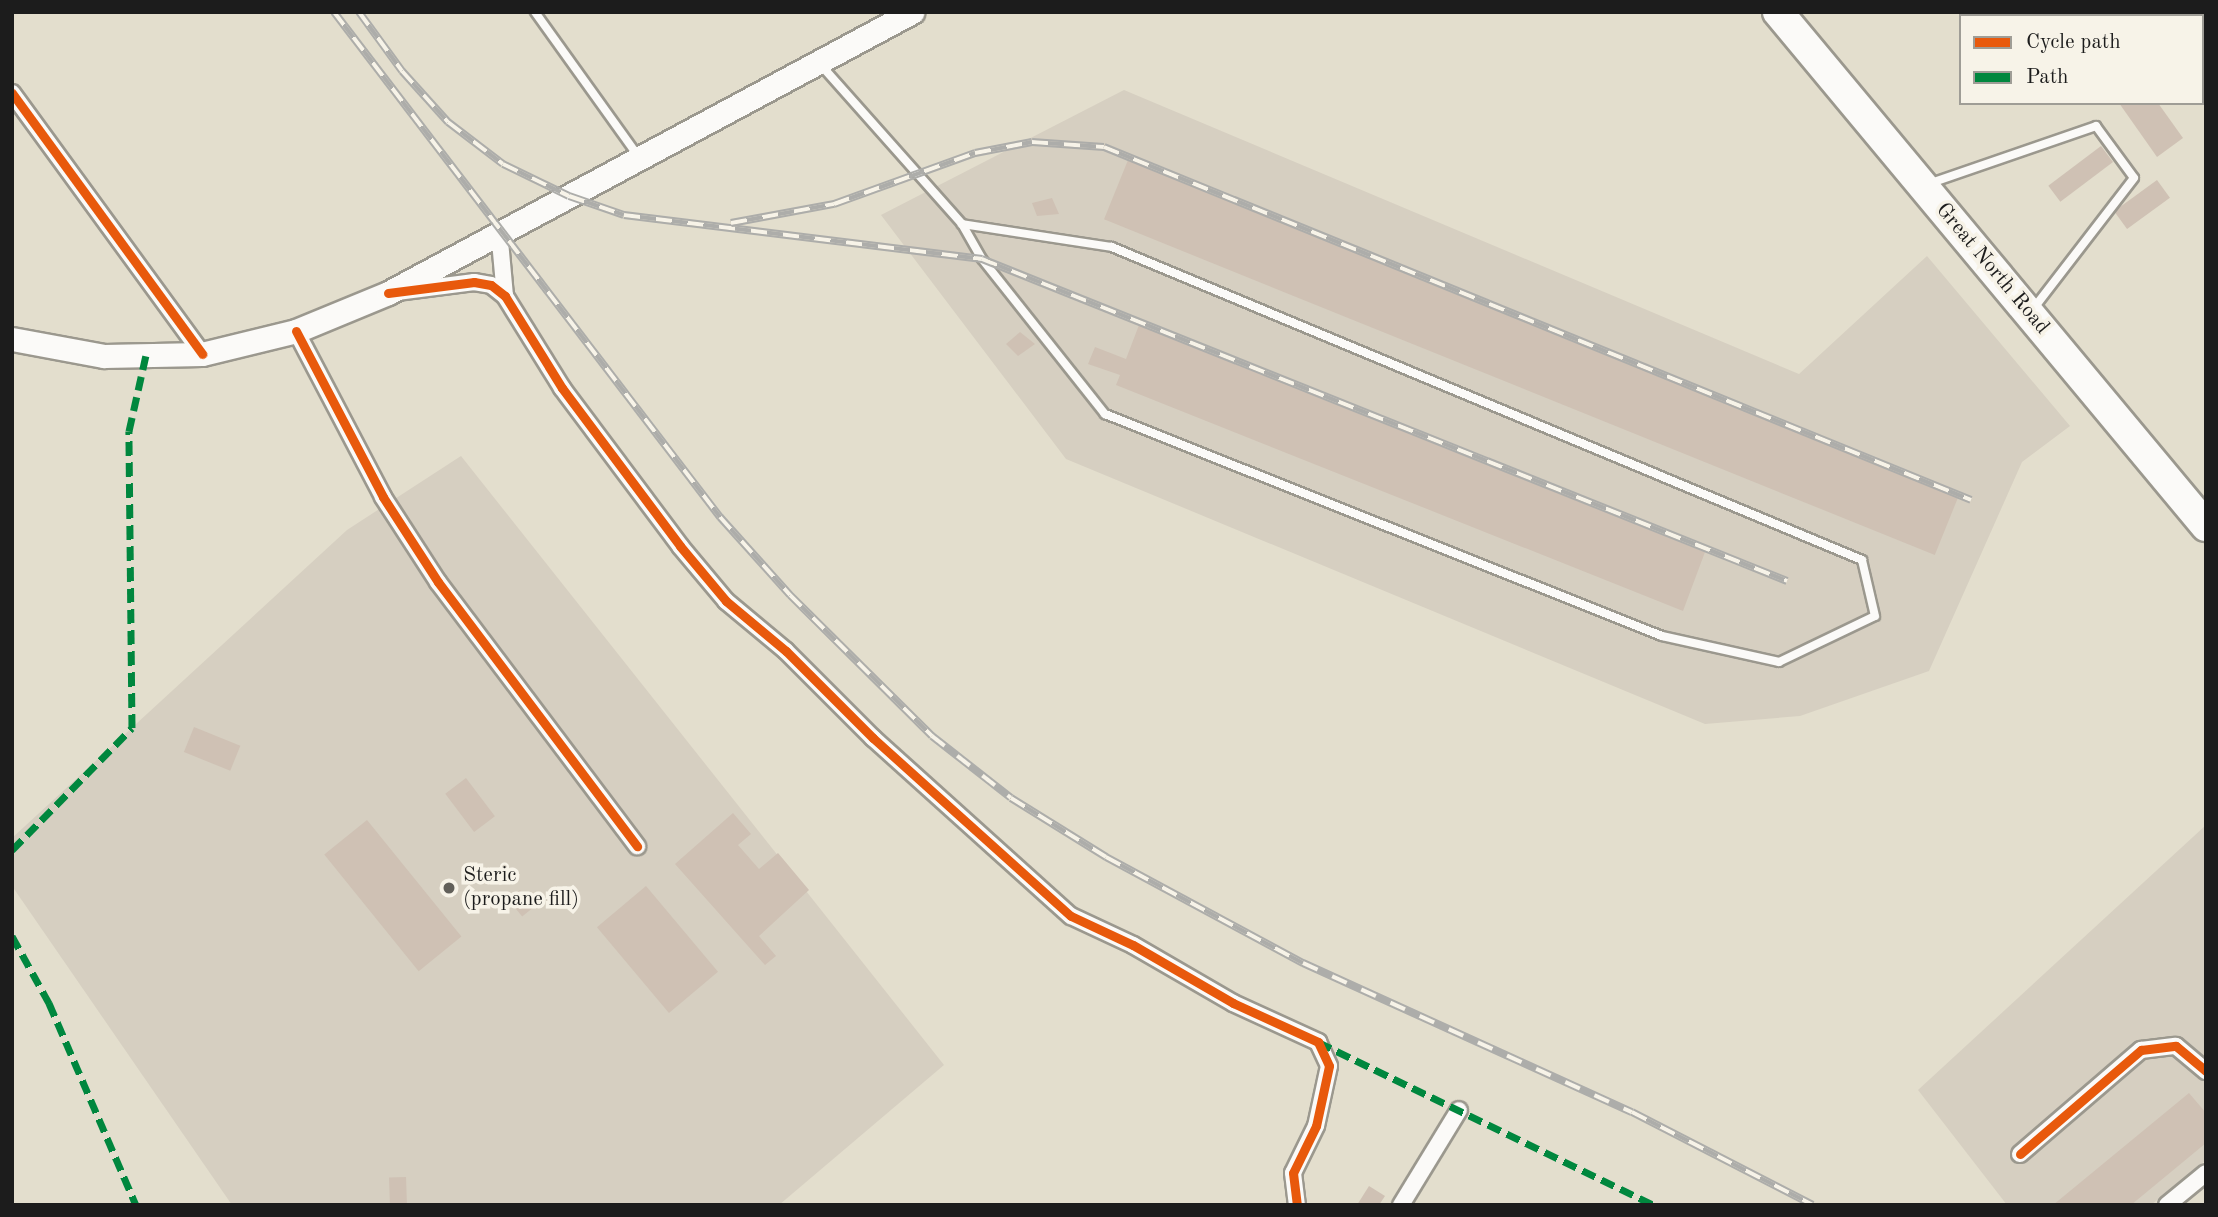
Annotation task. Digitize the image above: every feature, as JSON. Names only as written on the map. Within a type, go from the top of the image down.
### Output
[{"type":"highway","name":"Great North Road","points":[[1778,12],[2206,526]]},
{"type":"main road","points":[[12,339],[104,356],[202,354],[296,331],[388,293],[499,230],[912,12]]},
{"type":"street","points":[[12,93],[202,354]]},
{"type":"street","points":[[499,230],[505,296]]},
{"type":"street","points":[[388,293],[474,282],[491,285],[505,296],[562,388],[680,546],[726,601],[786,652],[873,738],[1071,916],[1133,945],[1233,1003],[1318,1042],[1329,1066],[1316,1126],[1293,1173],[1297,1205]]},
{"type":"street","points":[[296,331],[383,497],[438,582],[637,846]]},
{"type":"street","points":[[2020,1154],[2141,1050],[2176,1046],[2206,1071]]},
{"type":"street","points":[[1401,1205],[1459,1110]]},
{"type":"street","points":[[2167,1205],[2206,1173]]},
{"type":"lane","points":[[535,12],[639,157]]},
{"type":"lane","points":[[818,62],[962,224],[982,259],[1105,414],[1662,636],[1779,662],[1875,616],[1862,560],[1112,247],[962,224]]},
{"type":"lane","points":[[1923,186],[2096,126],[2134,178],[2029,314]]},
{"type":"shaded area","points":[[1124,90],[1799,374],[1927,256],[2070,426],[2022,462],[1929,671],[1800,716],[1705,724],[1066,459],[881,215]]},
{"type":"shaded area","points":[[461,456],[944,1065],[779,1205],[232,1205],[12,886],[12,838],[347,530]]},
{"type":"shaded area","points":[[2206,825],[2206,1160],[2151,1205],[2007,1205],[1918,1090]]},
{"type":"building","points":[[2120,105],[2159,105],[2183,138],[2157,157]]},
{"type":"building","points":[[2101,146],[2113,162],[2060,202],[2048,186]]},
{"type":"building","points":[[1128,160],[1959,496],[1935,555],[1104,219]]},
{"type":"building","points":[[2157,180],[2170,198],[2127,229],[2114,211]]},
{"type":"building","points":[[1052,198],[1059,214],[1037,216],[1032,203]]},
{"type":"building","points":[[1139,325],[1705,552],[1683,611],[1116,385],[1120,375],[1088,364],[1095,347],[1126,359]]},
{"type":"building","points":[[1020,332],[1035,344],[1018,356],[1006,344]]},
{"type":"building","points":[[194,727],[240,746],[230,771],[184,752]]},
{"type":"building","points":[[466,778],[495,816],[474,832],[445,794]]},
{"type":"building","points":[[733,813],[751,834],[738,845],[759,869],[778,853],[809,890],[759,936],[776,956],[765,965],[675,864]]},
{"type":"building","points":[[367,820],[461,937],[419,971],[324,855]]},
{"type":"building","points":[[646,886],[718,972],[669,1013],[597,927]]},
{"type":"building","points":[[520,890],[534,907],[522,917],[508,899]]},
{"type":"building","points":[[2189,1093],[2206,1113],[2206,1143],[2131,1205],[2053,1205]]},
{"type":"building","points":[[406,1177],[407,1205],[390,1205],[389,1178]]},
{"type":"building","points":[[1369,1186],[1385,1196],[1379,1205],[1357,1205]]},
{"type":"railway","points":[[334,12],[720,517],[790,595],[932,736],[1011,798],[1106,857],[1303,963],[1632,1112],[1813,1205]]},
{"type":"railway","points":[[359,12],[402,71],[448,122],[503,164],[569,196],[624,215],[982,259],[1787,581]]},
{"type":"railway","points":[[731,223],[834,204],[975,153],[1032,142],[1104,147],[1971,500]]},
{"type":"marked path","points":[[12,850],[132,728],[129,431],[146,355]]},
{"type":"marked path","points":[[12,936],[49,1003],[136,1205]]},
{"type":"marked path","points":[[1318,1042],[1654,1205]]},
{"type":"cycle path","points":[[12,93],[202,354]]},
{"type":"cycle path","points":[[388,293],[474,282],[491,285],[505,296],[562,388],[680,546],[726,601],[786,651],[873,738],[1071,916],[1133,945],[1233,1003],[1318,1042],[1329,1066],[1316,1126],[1293,1173],[1297,1205]]},
{"type":"cycle path","points":[[296,331],[383,497],[438,582],[637,846]]},
{"type":"cycle path","points":[[2020,1154],[2141,1050],[2176,1046],[2206,1071]]},
{"type":"place","name":"Steric (propane fill)","points":[[449,888]]}]
